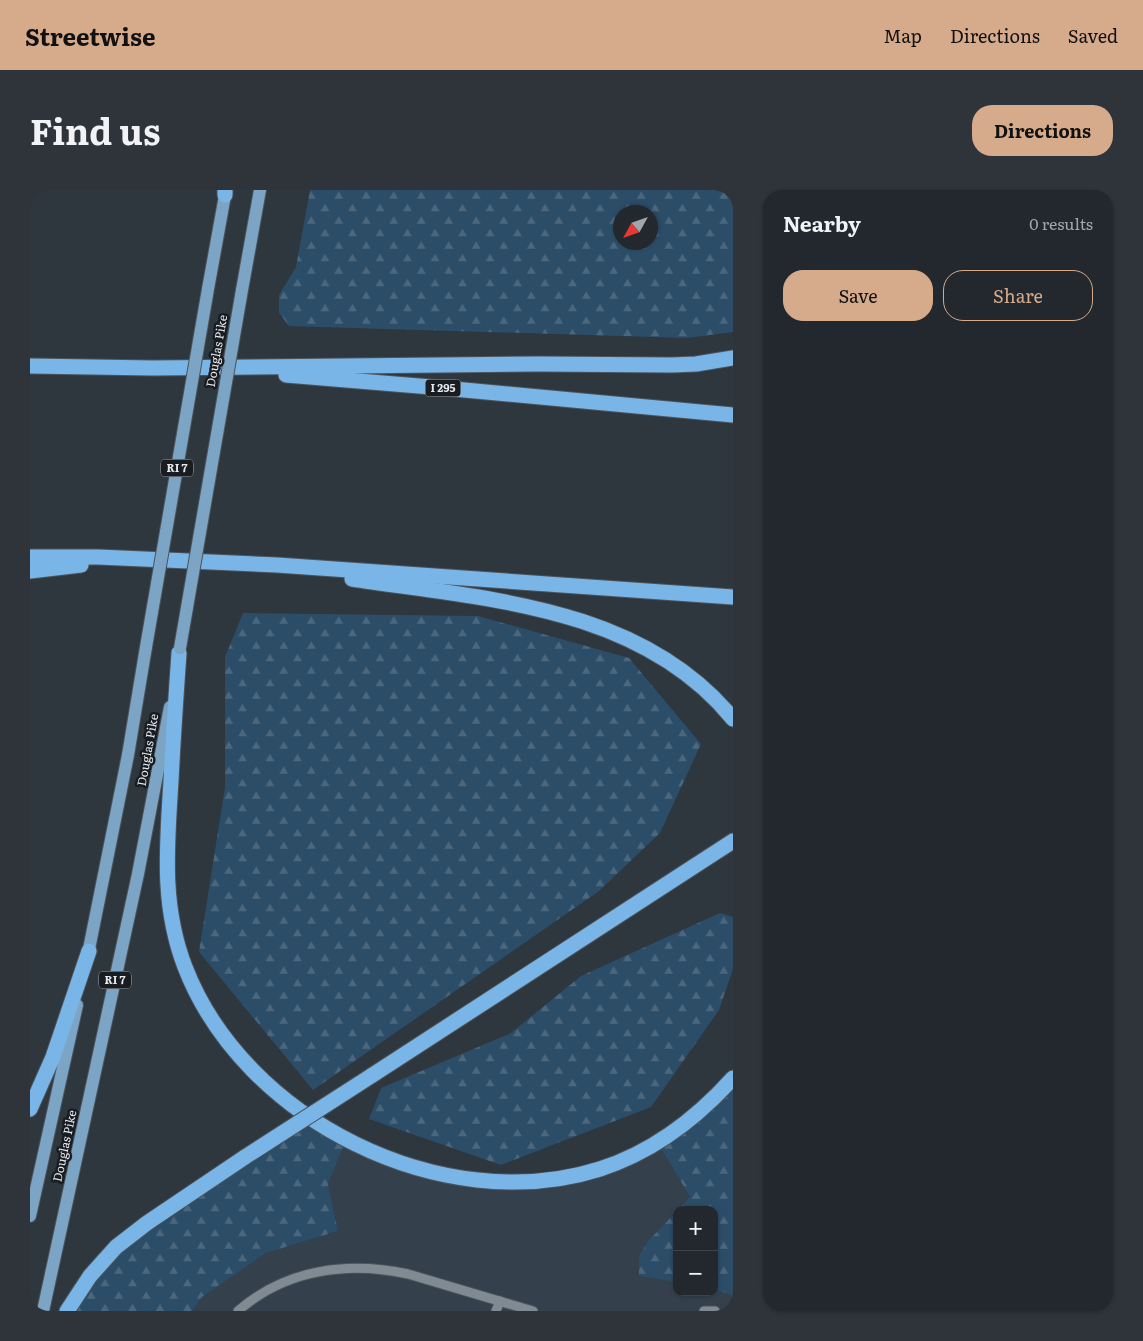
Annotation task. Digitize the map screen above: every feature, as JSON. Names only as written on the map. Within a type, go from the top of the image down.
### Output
[{"type":"highway","points":[[153,368],[528,364],[664,365],[696,364],[733,358]]},
{"type":"highway","name":"I 295","points":[[30,364],[153,368],[399,384],[733,415]]},
{"type":"highway","points":[[30,557],[157,559],[277,565],[733,597]]},
{"type":"highway","points":[[30,571],[157,559]]},
{"type":"highway","points":[[277,565],[300,571],[522,606],[588,622],[640,644],[667,660],[700,684],[733,719]]},
{"type":"highway","points":[[179,651],[167,868],[169,906],[178,948],[204,1006],[227,1039],[255,1071],[305,1114],[358,1145],[406,1164],[454,1177],[476,1180],[544,1181],[601,1169],[638,1154],[689,1121],[733,1078]]},
{"type":"highway","points":[[67,1311],[90,1276],[116,1247],[147,1223],[727,845]]},
{"type":"highway","points":[[30,1109],[50,1065],[89,951]]},
{"type":"main road","name":"Douglas Pike","points":[[44,1311],[138,874],[260,190]]},
{"type":"main road","name":"Douglas Pike","points":[[30,1216],[89,951],[122,783],[225,192]]},
{"type":"lane","points":[[238,1311],[269,1290],[300,1276],[335,1268],[353,1267],[389,1270],[408,1274],[533,1311]]},
{"type":"lane","points":[[496,1311],[500,1301]]},
{"type":"lane","points":[[704,1311],[715,1311]]},
{"type":"shaded area","points":[[347,1138],[387,1156],[530,1184],[659,1145],[690,1197],[681,1206],[673,1206],[673,1215],[649,1240],[639,1276],[673,1281],[673,1296],[718,1296],[718,1290],[733,1296],[733,1311],[192,1311],[202,1297],[266,1253],[338,1231],[328,1184]]},
{"type":"green space","points":[[310,190],[733,190],[733,332],[687,338],[289,326],[279,313],[279,295],[296,267]]},
{"type":"green space","points":[[243,613],[478,616],[629,658],[701,744],[660,833],[599,891],[313,1090],[199,952],[225,787],[225,657]]},
{"type":"green space","points":[[720,913],[733,917],[733,969],[719,1010],[651,1107],[501,1165],[369,1119],[381,1088],[511,1033],[581,976]]},
{"type":"green space","points":[[733,1082],[733,1296],[718,1290],[718,1206],[682,1206],[690,1197],[659,1145]]},
{"type":"green space","points":[[312,1117],[347,1138],[328,1184],[338,1231],[266,1253],[202,1297],[192,1311],[70,1311],[118,1250]]},
{"type":"green space","points":[[673,1215],[673,1281],[639,1276],[639,1256],[649,1240]]}]
